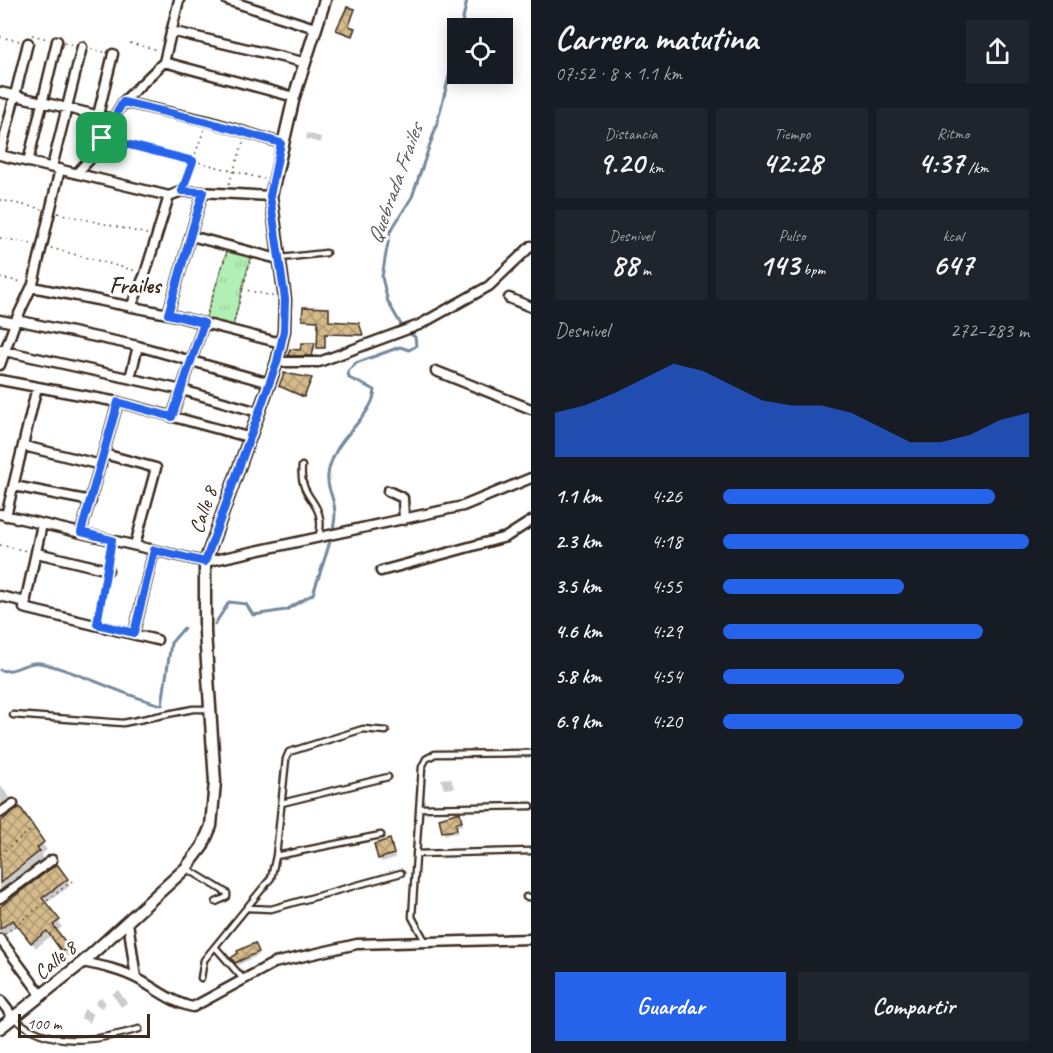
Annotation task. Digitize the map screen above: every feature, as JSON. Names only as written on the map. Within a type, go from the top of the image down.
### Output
[{"type":"street","points":[[77,173],[102,138],[123,102],[164,62],[179,0]]},
{"type":"street","points":[[227,0],[315,27]]},
{"type":"street","name":"Calle 8","points":[[0,1028],[83,962],[186,868],[202,847],[211,826],[215,782],[204,622],[205,562],[277,362],[285,299],[270,196],[281,143],[303,62],[325,0]]},
{"type":"street","points":[[171,31],[303,62]]},
{"type":"street","points":[[29,39],[0,155],[169,196],[182,191],[270,196]]},
{"type":"street","points":[[28,162],[57,41]]},
{"type":"street","points":[[0,366],[2,351],[32,286],[50,211],[56,168],[82,47]]},
{"type":"street","points":[[98,115],[113,54]]},
{"type":"street","points":[[164,62],[294,97]]},
{"type":"street","points":[[0,92],[113,119]]},
{"type":"street","points":[[123,102],[208,122],[281,143]]},
{"type":"street","points":[[168,314],[203,192]]},
{"type":"street","points":[[131,307],[145,274],[169,196]]},
{"type":"street","points":[[191,236],[278,258]]},
{"type":"street","points":[[277,362],[319,362],[419,326],[489,286],[531,246]]},
{"type":"street","points":[[32,286],[168,314],[281,343]]},
{"type":"street","points":[[509,297],[531,307]]},
{"type":"street","points":[[0,320],[138,346],[270,383]]},
{"type":"street","points":[[172,417],[204,323]]},
{"type":"street","points":[[130,378],[138,346]]},
{"type":"street","points":[[2,351],[182,390],[258,412]]},
{"type":"street","points":[[436,371],[531,410]]},
{"type":"street","points":[[0,380],[118,402],[248,438]]},
{"type":"street","points":[[37,387],[14,486],[3,515],[205,562],[463,506],[531,479]]},
{"type":"street","points":[[81,532],[118,402]]},
{"type":"street","points":[[24,446],[101,465]]},
{"type":"street","points":[[104,454],[156,468],[135,545]]},
{"type":"street","points":[[14,486],[91,501]]},
{"type":"street","points":[[388,491],[414,502]]},
{"type":"street","points":[[403,498],[404,520]]},
{"type":"street","points":[[381,571],[506,537],[531,521]]},
{"type":"street","points":[[42,524],[24,608],[157,640]]},
{"type":"street","points":[[134,633],[154,550]]},
{"type":"street","points":[[37,553],[108,570]]},
{"type":"street","points":[[0,596],[26,602]]},
{"type":"street","points":[[0,813],[13,804]]},
{"type":"street","points":[[0,898],[52,860]]},
{"type":"street","points":[[128,922],[136,978]]},
{"type":"street","points":[[0,939],[42,996]]},
{"type":"street","points":[[83,962],[107,967],[136,978],[181,1005],[193,1007],[274,963],[335,948],[357,944],[531,939]]},
{"type":"street","points":[[0,1000],[13,1017]]},
{"type":"lane","points":[[278,258],[326,254]]},
{"type":"lane","points":[[302,466],[300,482],[322,515],[322,536]]},
{"type":"lane","points":[[13,715],[123,723],[209,709]]},
{"type":"lane","points":[[201,978],[204,960],[271,878],[276,856],[286,759],[289,752],[363,729],[386,731]]},
{"type":"lane","points":[[425,941],[412,917],[422,767],[426,759],[435,754],[531,753]]},
{"type":"lane","points":[[282,803],[388,777]]},
{"type":"lane","points":[[419,808],[531,806]]},
{"type":"lane","points":[[276,856],[381,835]]},
{"type":"lane","points":[[416,854],[531,851]]},
{"type":"lane","points":[[186,868],[227,893],[227,897],[216,902]]},
{"type":"lane","points":[[248,908],[271,909],[401,873]]},
{"type":"lane","points":[[216,948],[244,980]]},
{"type":"lane","points":[[13,1017],[36,1034],[89,1041],[139,1029]]},
{"type":"path","points":[[0,37],[57,41]]},
{"type":"path","points":[[130,43],[166,51]]},
{"type":"path","points":[[182,191],[208,122]]},
{"type":"path","points":[[226,193],[247,134]]},
{"type":"path","points":[[102,138],[273,182]]},
{"type":"path","points":[[0,200],[157,236]]},
{"type":"path","points":[[0,238],[42,246],[145,274]]},
{"type":"path","points":[[204,323],[229,245]]},
{"type":"path","points":[[232,330],[252,251]]},
{"type":"path","points":[[0,278],[32,286]]},
{"type":"path","points":[[242,289],[285,299]]},
{"type":"path","points":[[97,624],[112,540]]},
{"type":"path","points":[[0,545],[37,553]]},
{"type":"path","points":[[0,854],[32,830]]},
{"type":"path","points":[[0,939],[72,881]]},
{"type":"green space","points":[[229,245],[252,251],[232,330],[204,323]]},
{"type":"building","points":[[347,7],[355,9],[349,26],[355,28],[352,36],[336,30]]},
{"type":"building","points":[[303,307],[329,308],[329,321],[359,323],[363,335],[325,334],[325,348],[317,348],[318,321],[302,320]]},
{"type":"building","points":[[302,343],[315,343],[312,356],[288,356],[290,349],[300,350]]},
{"type":"building","points":[[284,373],[312,378],[304,397],[279,386]]},
{"type":"building","points":[[20,807],[44,842],[37,848],[40,851],[0,883],[0,822]]},
{"type":"building","points":[[460,812],[462,822],[456,823],[457,830],[442,832],[439,818]]},
{"type":"building","points":[[390,839],[394,854],[378,859],[374,844]]},
{"type":"building","points":[[57,864],[68,879],[42,898],[60,920],[53,925],[69,947],[62,952],[47,931],[31,943],[13,920],[0,929],[0,907]]},
{"type":"building","points":[[255,943],[259,952],[235,963],[231,958],[238,953],[237,951]]},
{"type":"waterway","name":"Quebrada Frailes","points":[[463,18],[467,0]]},
{"type":"waterway","name":"Quebrada Frailes","points":[[403,328],[388,302],[382,277],[390,232],[412,197],[436,127],[447,84]]},
{"type":"waterway","name":"Quebrada Frailes","points":[[215,624],[229,602],[246,604],[253,615],[286,610],[313,594],[330,543],[334,522],[334,506],[328,483],[329,469],[337,450],[369,408],[375,390],[349,378],[348,371],[356,363],[400,347],[409,350],[416,346],[415,337],[407,332]]},
{"type":"waterway","name":"Quebrada Frailes","points":[[0,670],[5,671],[30,663],[40,663],[162,705],[171,643],[184,628]]},
{"type":"district","name":"Frailes","points":[[135,286]]},
{"type":"route","points":[[123,102],[208,122],[281,143],[270,196],[285,299],[284,331],[277,362],[205,562],[154,550],[134,633],[97,624],[112,540],[81,532],[118,402],[172,417],[182,390],[204,323],[168,314],[203,192],[182,191],[193,161],[102,138],[123,102]]}]
